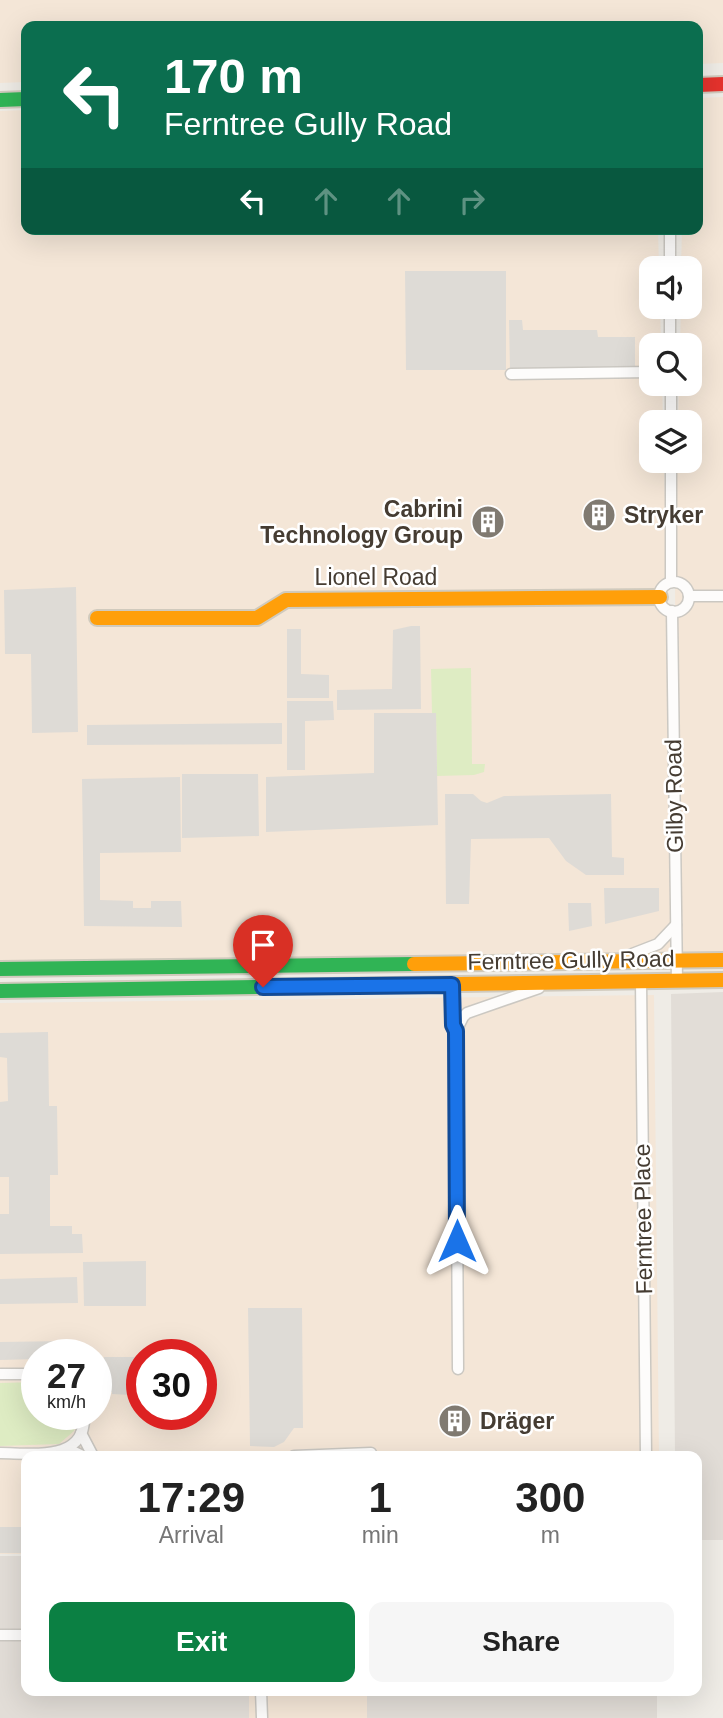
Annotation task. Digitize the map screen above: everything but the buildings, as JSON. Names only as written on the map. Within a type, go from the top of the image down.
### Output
[{"type":"main road","points":[[703,85],[723,84]]},
{"type":"main road","points":[[0,100],[21,99]]},
{"type":"main road","name":"Lionel Road","points":[[97,618],[257,618],[286,600],[660,597]]},
{"type":"main road","name":"Ferntree Gully Road","points":[[0,969],[723,960]]},
{"type":"main road","points":[[136,968],[137,989]]},
{"type":"main road","name":"Ferntree Gully Road","points":[[0,991],[723,980]]},
{"type":"street","points":[[670,235],[670,256]]},
{"type":"street","points":[[511,374],[639,372]]},
{"type":"street","points":[[671,473],[671,582]]},
{"type":"street","points":[[671,582],[682,583],[688,591],[689,601],[682,609],[672,611],[663,606],[660,597],[663,587],[671,582]]},
{"type":"street","points":[[689,596],[723,596]]},
{"type":"street","name":"Gilby Road","points":[[672,611],[677,981]]},
{"type":"street","points":[[596,962],[636,954],[659,944],[676,925]]},
{"type":"street","name":"Ferntree Place","points":[[641,981],[646,1451]]},
{"type":"street","points":[[456,1031],[467,1013],[555,983]]},
{"type":"street","points":[[452,985],[453,1025],[456,1031],[457,1369]]},
{"type":"street","points":[[0,1374],[21,1374]]},
{"type":"street","points":[[58,1451],[68,1449],[76,1442],[81,1430]]},
{"type":"street","points":[[81,1433],[90,1451]]},
{"type":"street","points":[[68,1449],[72,1451]]},
{"type":"street","points":[[0,1453],[21,1453]]},
{"type":"street","points":[[0,1635],[21,1635]]},
{"type":"street","points":[[261,1696],[262,1718]]},
{"type":"shaded area","points":[[0,0],[723,0],[723,63],[703,64],[703,21],[21,21],[21,82],[0,83]]},
{"type":"shaded area","points":[[723,97],[723,960],[0,963],[0,111],[21,110],[21,235],[658,235],[659,256],[639,256],[639,319],[660,319],[661,333],[639,333],[639,396],[662,396],[663,410],[639,410],[639,473],[664,473],[676,912],[677,473],[702,473],[702,410],[678,410],[679,396],[702,396],[702,333],[680,333],[681,319],[702,319],[702,256],[681,256],[682,235],[703,235],[703,98]]},
{"type":"shaded area","points":[[405,271],[506,271],[506,370],[406,370]]},
{"type":"shaded area","points":[[509,320],[522,320],[523,330],[597,330],[598,337],[635,337],[635,368],[510,370]]},
{"type":"shaded area","points":[[76,587],[78,732],[32,733],[31,654],[5,654],[4,590]]},
{"type":"shaded area","points":[[420,626],[421,709],[337,710],[337,690],[392,689],[393,630]]},
{"type":"shaded area","points":[[287,629],[301,629],[301,674],[329,675],[329,698],[287,698]]},
{"type":"shaded area","points":[[287,701],[333,701],[334,720],[305,721],[305,770],[287,770]]},
{"type":"shaded area","points":[[374,713],[436,713],[438,825],[266,832],[266,777],[374,773]]},
{"type":"shaded area","points":[[282,723],[282,744],[87,745],[87,725]]},
{"type":"shaded area","points":[[182,774],[258,774],[259,836],[182,838]]},
{"type":"shaded area","points":[[180,777],[181,852],[100,853],[100,900],[133,901],[133,908],[151,908],[151,901],[181,901],[182,927],[84,926],[82,779]]},
{"type":"shaded area","points":[[445,794],[473,794],[487,803],[504,796],[611,794],[612,857],[624,858],[624,875],[586,875],[566,861],[549,838],[471,839],[469,904],[446,904]]},
{"type":"shaded area","points":[[604,888],[659,888],[659,911],[605,924]]},
{"type":"shaded area","points":[[568,903],[591,903],[592,926],[569,931]]},
{"type":"shaded area","points":[[723,992],[723,1540],[702,1540],[702,1451],[675,1451],[671,994]]},
{"type":"shaded area","points":[[654,995],[659,1451],[21,1451],[21,1554],[0,1554],[0,1003]]},
{"type":"shaded area","points":[[48,1032],[49,1106],[57,1106],[58,1175],[50,1175],[50,1226],[72,1226],[72,1234],[82,1234],[83,1253],[0,1254],[0,1214],[9,1214],[9,1177],[0,1177],[0,1102],[8,1101],[7,1058],[0,1057],[0,1033]]},
{"type":"shaded area","points":[[146,1261],[146,1306],[84,1306],[83,1262]]},
{"type":"shaded area","points":[[77,1277],[78,1303],[0,1304],[0,1279]]},
{"type":"shaded area","points":[[248,1308],[302,1308],[303,1428],[294,1428],[284,1442],[274,1447],[250,1446]]},
{"type":"shaded area","points":[[0,1342],[21,1342],[21,1359],[0,1360]]},
{"type":"shaded area","points":[[112,1357],[126,1357],[126,1395],[112,1394]]},
{"type":"shaded area","points":[[0,1527],[21,1527],[21,1553],[0,1553]]},
{"type":"shaded area","points":[[0,1556],[21,1556],[21,1696],[249,1696],[249,1718],[0,1718]]},
{"type":"shaded area","points":[[249,1696],[367,1696],[367,1718],[249,1718]]},
{"type":"shaded area","points":[[367,1696],[657,1696],[657,1718],[367,1718]]},
{"type":"green space","points":[[471,668],[472,764],[485,764],[484,772],[474,775],[437,776],[436,713],[432,713],[431,669]]},
{"type":"green space","points":[[21,1382],[21,1430],[74,1431],[59,1444],[0,1446],[0,1383]]},
{"type":"traffic: fast","points":[[0,100],[21,99]]},
{"type":"traffic: fast","points":[[0,969],[414,964]]},
{"type":"traffic: fast","points":[[0,991],[327,986]]},
{"type":"traffic: slow","points":[[97,618],[257,618],[286,600],[660,597]]},
{"type":"traffic: slow","points":[[414,964],[723,960]]},
{"type":"traffic: slow","points":[[327,986],[723,980]]},
{"type":"traffic: jam","points":[[703,85],[723,84]]},
{"type":"place","name":"Stryker","points":[[599,515]]},
{"type":"place","name":"Cabrini Technology Group","points":[[488,522]]},
{"type":"place","name":"Dräger","points":[[455,1421]]},
{"type":"route","points":[[263,987],[452,985],[453,1025],[456,1031],[457,1241]]}]
